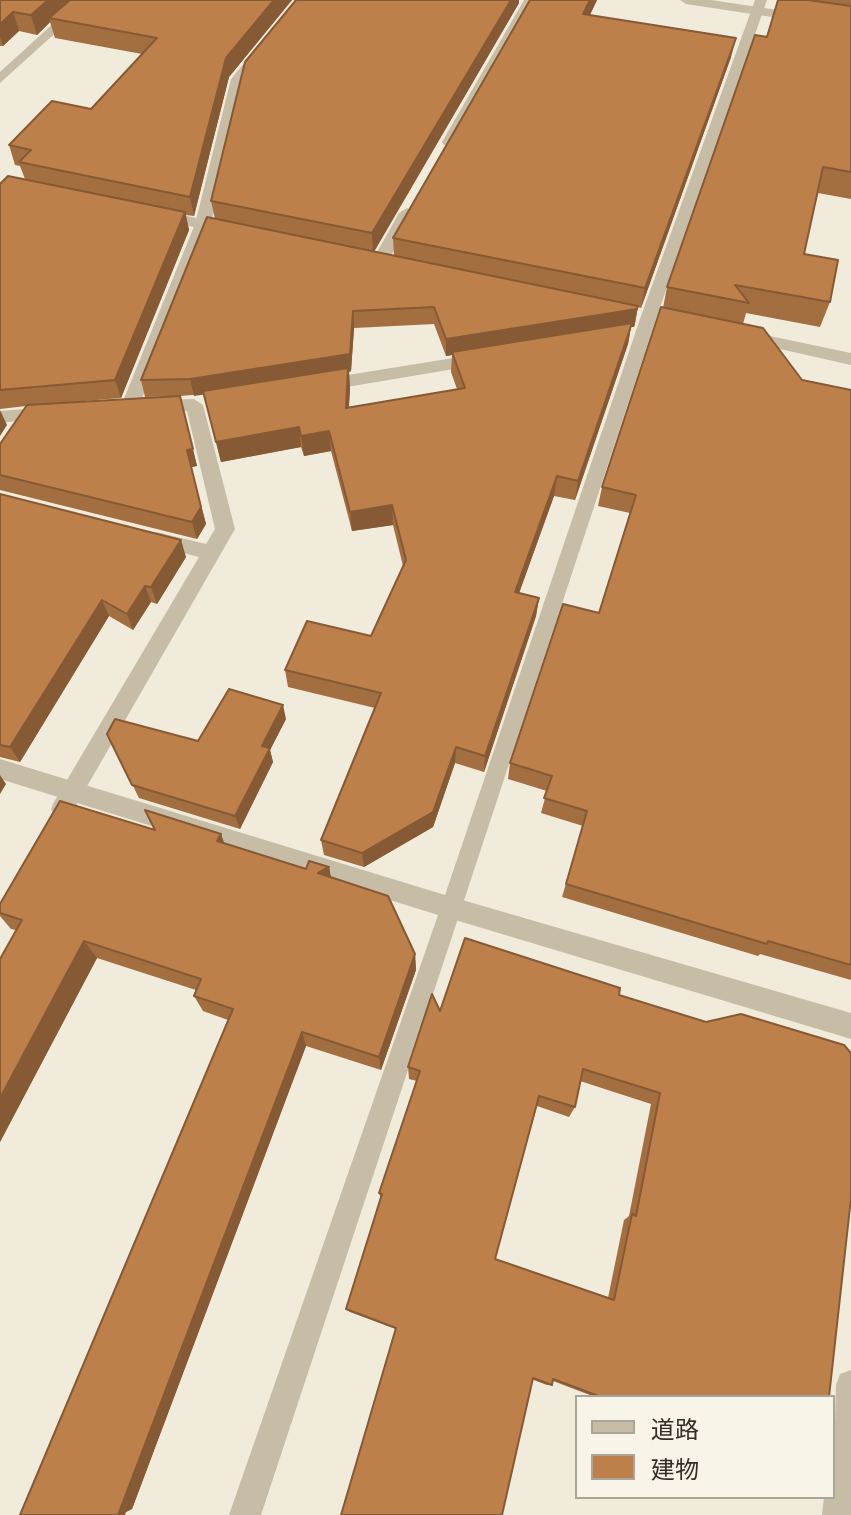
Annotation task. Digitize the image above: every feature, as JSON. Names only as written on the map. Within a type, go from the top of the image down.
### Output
[{"type":"street","points":[[0,79],[86,0]]},
{"type":"street","points":[[443,151],[530,0]]},
{"type":"street","points":[[686,0],[760,5],[851,25]]},
{"type":"street","points":[[245,1515],[452,908],[645,323],[760,5]]},
{"type":"street","points":[[130,406],[203,224],[238,79],[266,45]]},
{"type":"street","points":[[380,261],[412,206]]},
{"type":"street","points":[[141,212],[248,233]]},
{"type":"street","points":[[727,332],[851,359]]},
{"type":"street","points":[[303,388],[489,358]]},
{"type":"street","points":[[0,417],[130,406],[201,404],[225,529],[51,829]]},
{"type":"street","points":[[13,435],[27,415]]},
{"type":"street","points":[[136,534],[211,553]]},
{"type":"street","points":[[0,769],[851,1026]]},
{"type":"street","points":[[838,1515],[851,1385]]},
{"type":"building","points":[[0,0],[48,0],[31,15],[13,12],[0,24]]},
{"type":"building","points":[[70,0],[274,0],[226,58],[190,197],[19,162],[31,150],[9,145],[52,101],[91,109],[157,38],[49,18]]},
{"type":"building","points":[[296,0],[511,0],[372,233],[211,201],[245,62]]},
{"type":"building","points":[[530,0],[590,0],[583,14],[736,38],[645,288],[393,238]]},
{"type":"building","points":[[778,0],[808,0],[851,6],[851,172],[823,167],[804,254],[838,260],[830,302],[735,285],[749,303],[667,287],[755,35],[767,37]]},
{"type":"building","points":[[8,176],[185,212],[115,380],[0,390],[0,184]]},
{"type":"building","points":[[207,217],[638,306],[637,309],[446,339],[434,307],[353,311],[350,354],[190,379],[141,380]]},
{"type":"building","points":[[661,307],[763,328],[802,380],[851,390],[851,965],[768,941],[767,944],[566,884],[587,811],[544,798],[552,776],[510,763],[563,604],[599,613],[636,495],[602,487]]},
{"type":"building","points":[[632,323],[578,481],[557,476],[515,592],[539,598],[485,756],[456,747],[433,812],[362,853],[321,840],[381,693],[285,670],[307,621],[371,636],[406,560],[392,505],[350,512],[329,431],[301,436],[299,427],[216,442],[203,391],[348,368],[346,408],[465,388],[452,352]]},
{"type":"building","points":[[180,396],[193,449],[187,450],[201,507],[192,522],[0,475],[0,444],[27,405]]},
{"type":"building","points":[[0,494],[181,540],[151,587],[145,586],[127,614],[102,600],[10,747],[0,745]]},
{"type":"building","points":[[229,689],[283,705],[262,746],[270,748],[235,816],[132,785],[107,734],[115,719],[198,741]]},
{"type":"building","points":[[60,801],[155,830],[145,810],[221,834],[217,841],[306,869],[309,861],[329,867],[318,873],[388,896],[415,954],[379,1057],[302,1032],[118,1515],[20,1515],[233,1009],[194,996],[201,979],[84,941],[0,1098],[0,959],[22,920],[0,913],[0,904]]},
{"type":"building","points":[[465,938],[620,988],[619,995],[706,1022],[741,1014],[844,1045],[851,1053],[851,1198],[829,1395],[596,1395],[553,1379],[552,1385],[533,1378],[502,1515],[341,1515],[396,1328],[346,1309],[382,1194],[379,1193],[420,1071],[408,1067],[432,994],[440,1011]],"holes":[[[583,1069],[660,1093],[636,1216],[632,1214],[614,1300],[495,1259],[539,1096],[575,1107]]]}]
